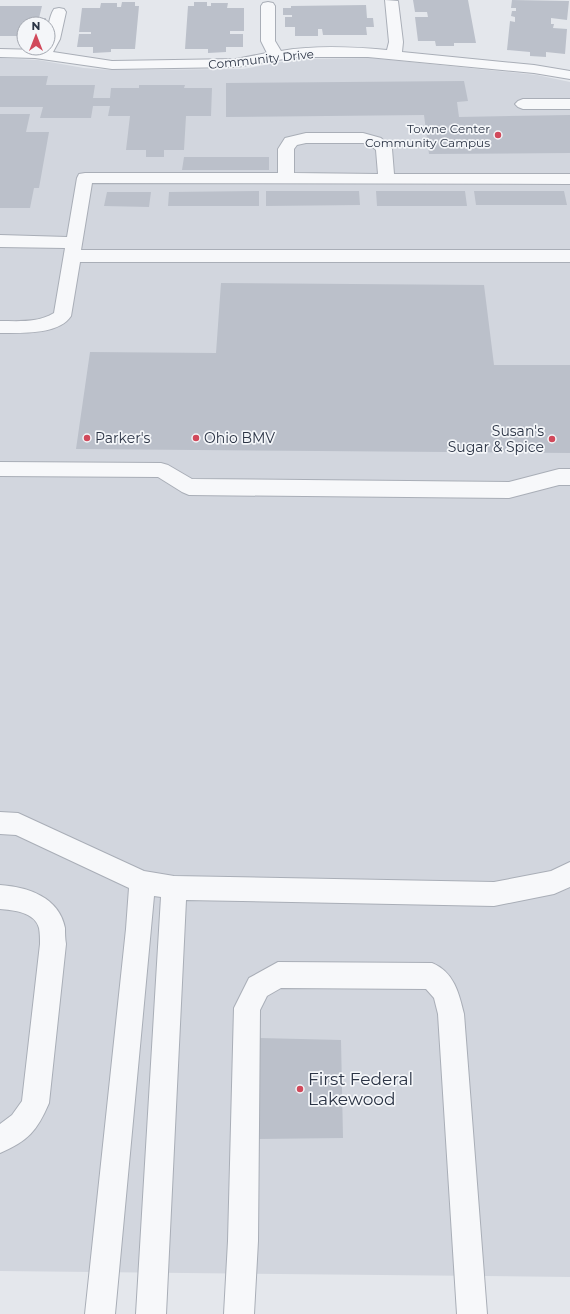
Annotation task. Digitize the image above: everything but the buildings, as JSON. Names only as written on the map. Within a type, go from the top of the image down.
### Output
[{"type":"street","points":[[391,1],[396,42],[394,55]]},
{"type":"street","points":[[268,6],[268,41],[276,56]]},
{"type":"street","points":[[56,23],[58,12]]},
{"type":"street","name":"Community Drive","points":[[0,53],[16,54]]},
{"type":"street","name":"Community Drive","points":[[44,56],[112,65],[228,64],[276,56],[316,53],[368,53],[534,69],[570,75]]},
{"type":"street","points":[[91,63],[100,75],[109,79],[115,79]]},
{"type":"street","points":[[208,78],[213,77],[228,64]]},
{"type":"street","points":[[523,104],[570,104]]},
{"type":"street","points":[[286,178],[286,149],[292,141],[306,138],[363,138],[375,141],[384,149],[386,179]]},
{"type":"street","points":[[0,327],[37,328],[52,323],[62,316],[85,178],[570,179]]},
{"type":"street","points":[[0,241],[74,249],[570,256]]},
{"type":"street","points":[[0,470],[161,470],[189,487],[509,490],[560,477],[570,477]]},
{"type":"street","points":[[0,823],[18,824],[142,882],[174,888],[494,894],[554,882],[570,874]]},
{"type":"street","points":[[100,1314],[139,929],[142,882]]},
{"type":"street","points":[[151,1314],[174,888]]},
{"type":"street","points":[[0,897],[14,898],[33,904],[45,913],[52,925],[53,944],[35,1103],[28,1119],[11,1134],[0,1139]]},
{"type":"street","points":[[238,1314],[243,1241],[247,1008],[258,987],[278,975],[432,976],[446,992],[451,1014],[472,1314]]},
{"type":"shaded area","points":[[0,58],[38,60],[84,68],[111,70],[243,69],[298,59],[371,58],[537,75],[570,82],[570,1277],[0,1271]]},
{"type":"place","name":"Towne Center Community Campus","points":[[498,135]]},
{"type":"place","name":"Parker's","points":[[87,438]]},
{"type":"place","name":"Ohio BMV","points":[[196,438]]},
{"type":"place","name":"Susan's Sugar & Spice","points":[[552,439]]},
{"type":"place","name":"First Federal Lakewood","points":[[300,1089]]}]
